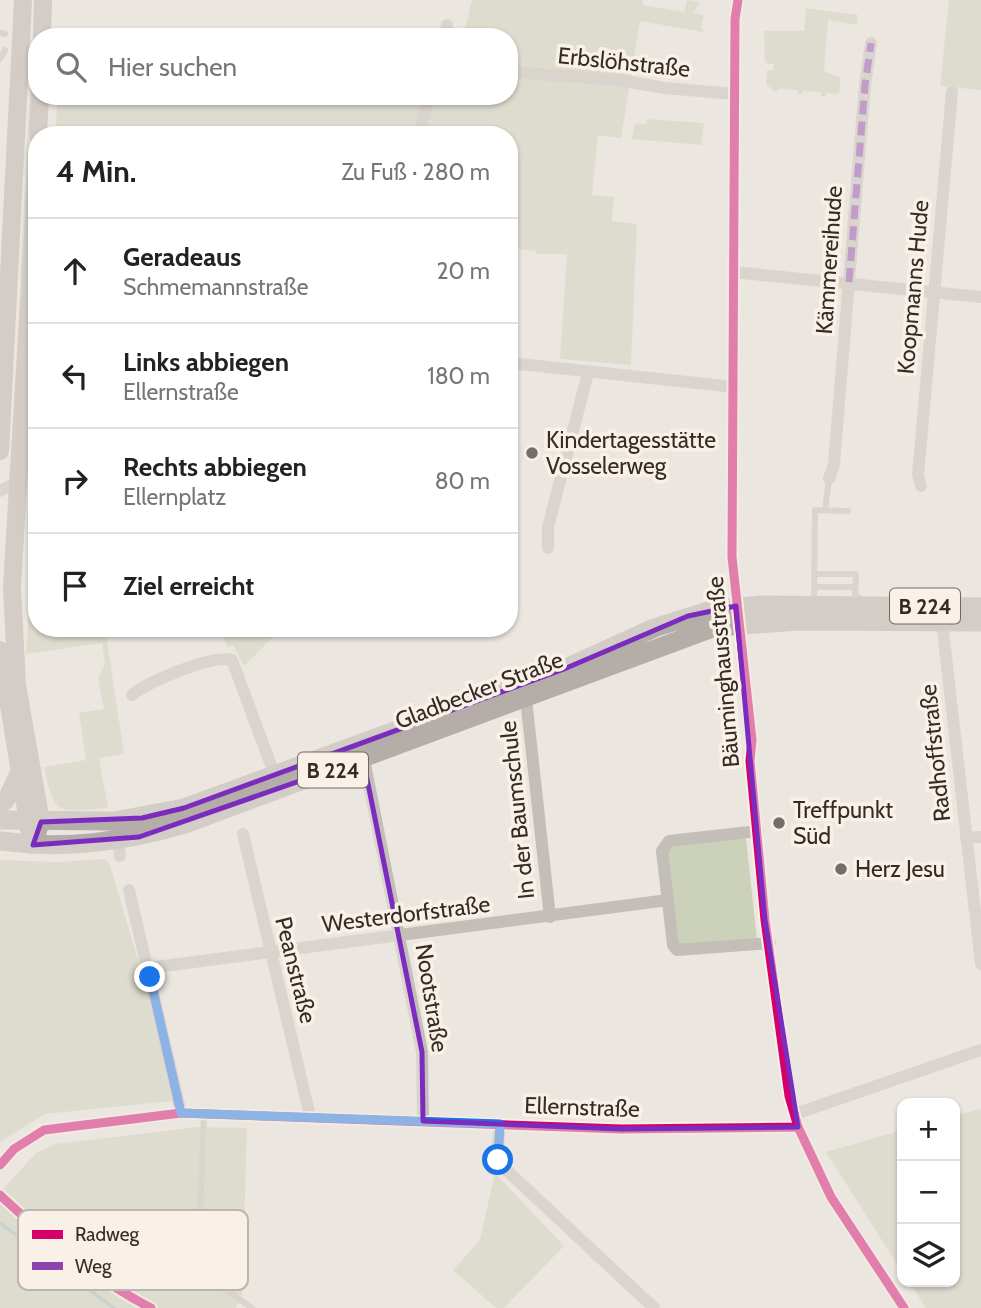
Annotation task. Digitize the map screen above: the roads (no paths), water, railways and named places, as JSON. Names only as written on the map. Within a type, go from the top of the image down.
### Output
[{"type":"main road","points":[[0,451],[16,37],[23,0]]},
{"type":"main road","points":[[42,28],[43,0]]},
{"type":"main road","points":[[38,126],[40,105]]},
{"type":"main road","points":[[5,278],[17,282],[28,296]]},
{"type":"main road","points":[[28,329],[18,482],[6,587],[6,619],[42,822],[33,845]]},
{"type":"main road","name":"Gladbecker Straße","points":[[0,841],[118,848],[526,699],[737,615],[814,595],[869,606],[981,607]]},
{"type":"main road","name":"Gladbecker Straße","points":[[0,820],[114,821],[184,807],[564,669],[688,616],[737,615],[799,621],[981,622]]},
{"type":"main road","points":[[0,650],[19,772],[42,822]]},
{"type":"main road","points":[[0,806],[6,800],[19,772]]},
{"type":"street","name":"Bäuminghausstraße","points":[[738,0],[735,19],[732,548],[752,740],[750,761],[760,873],[789,1096],[798,1127],[831,1197],[904,1308]]},
{"type":"street","name":"Kämmereihude","points":[[829,479],[834,464],[864,85],[871,43]]},
{"type":"street","name":"Erbslöhstraße","points":[[518,73],[619,80],[664,88],[735,94]]},
{"type":"street","name":"Koopmanns Hude","points":[[921,486],[918,475],[952,92]]},
{"type":"street","points":[[421,126],[427,105]]},
{"type":"street","points":[[733,272],[981,296]]},
{"type":"street","points":[[520,364],[734,387]]},
{"type":"street","points":[[548,548],[548,527],[588,373]]},
{"type":"street","points":[[0,491],[18,482]]},
{"type":"street","name":"Radhoffstraße","points":[[942,622],[981,964]]},
{"type":"street","points":[[132,695],[142,686],[216,659],[232,660],[275,776]]},
{"type":"street","name":"In der Baumschule","points":[[526,699],[550,917]]},
{"type":"street","name":"Nootstraße","points":[[364,759],[422,1052],[422,1121]]},
{"type":"street","points":[[114,821],[118,848]]},
{"type":"street","points":[[758,831],[664,845],[668,900],[673,945],[677,950],[770,943]]},
{"type":"street","name":"Peanstraße","points":[[243,834],[310,1116]]},
{"type":"street","points":[[966,838],[981,837]]},
{"type":"street","points":[[129,890],[181,1113]]},
{"type":"street","name":"Westerdorfstraße","points":[[148,968],[668,900]]},
{"type":"street","points":[[795,1114],[981,1050]]},
{"type":"street","name":"Ellernstraße","points":[[0,1165],[14,1149],[44,1130],[181,1113],[621,1129],[798,1127]]},
{"type":"street","points":[[500,1124],[497,1156],[500,1164],[654,1308]]},
{"type":"lane","points":[[825,510],[829,479]]},
{"type":"lane","points":[[848,511],[815,510],[814,595],[856,587]]},
{"type":"lane","points":[[814,574],[856,574],[855,594],[869,606]]},
{"type":"lane","points":[[200,1210],[204,1114]]},
{"type":"lane","points":[[226,1290],[252,1308]]},
{"type":"waterway","points":[[0,1223],[18,1236]]},
{"type":"waterway","points":[[90,1290],[114,1308]]},
{"type":"place","name":"Kindertagesstätte Vosselerweg","points":[[532,453]]},
{"type":"place","name":"Treffpunkt Süd","points":[[779,823]]},
{"type":"place","name":"Herz Jesu","points":[[841,869]]}]
